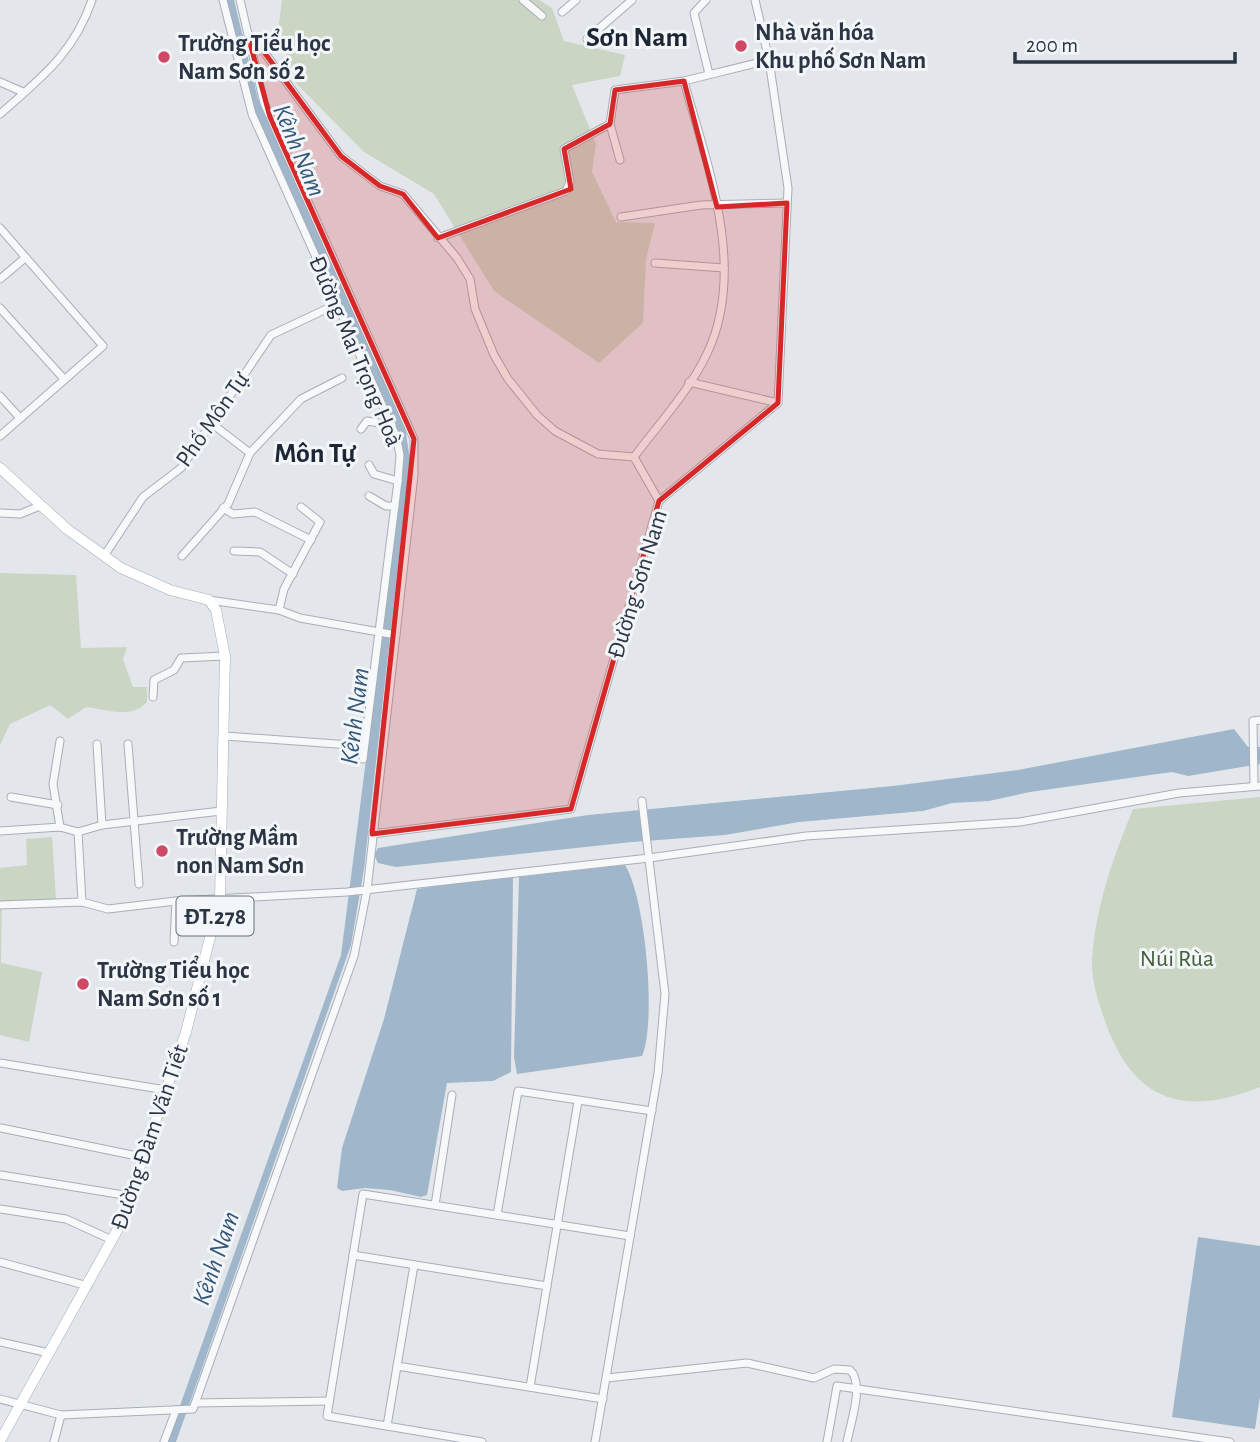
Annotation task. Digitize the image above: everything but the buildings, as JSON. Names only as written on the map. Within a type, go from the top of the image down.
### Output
[{"type":"main road","points":[[0,468],[40,506],[104,556],[151,582],[209,600]]},
{"type":"main road","name":"Đường Đàm Văn Tiết","points":[[0,1441],[88,1286],[112,1240],[130,1196],[186,1032],[220,898],[225,656],[216,610],[209,600]]},
{"type":"street","points":[[0,114],[69,50],[78,36],[92,0]]},
{"type":"street","name":"Đường Mai Trọng Hoà","points":[[223,0],[252,114],[392,425],[400,455],[363,759]]},
{"type":"street","points":[[195,1406],[350,969],[367,890],[413,484],[414,439],[260,92],[240,0]]},
{"type":"street","points":[[523,0],[542,16]]},
{"type":"street","points":[[562,12],[576,0]]},
{"type":"street","points":[[587,39],[632,0]]},
{"type":"street","points":[[705,0],[694,13],[709,74]]},
{"type":"street","points":[[689,382],[778,404],[788,188],[769,60],[755,0]]},
{"type":"street","points":[[250,43],[264,52],[341,156],[380,186],[403,194],[457,258],[470,279],[480,322],[501,367],[537,415],[555,431],[590,451],[634,457]]},
{"type":"street","points":[[620,160],[610,124],[615,90],[684,81],[769,60]]},
{"type":"street","points":[[634,457],[689,382],[711,345],[718,324],[724,268],[717,207],[684,81]]},
{"type":"street","points":[[0,82],[23,92]]},
{"type":"street","points":[[438,238],[566,191],[570,182],[564,149],[610,124]]},
{"type":"street","points":[[621,217],[701,205],[717,207],[787,203]]},
{"type":"street","points":[[0,228],[103,346],[0,436]]},
{"type":"street","points":[[0,279],[24,258]]},
{"type":"street","points":[[654,263],[724,268]]},
{"type":"street","name":"Phố Môn Tự","points":[[104,556],[143,497],[181,468],[271,335],[337,304]]},
{"type":"street","points":[[0,308],[64,379]]},
{"type":"street","points":[[182,556],[223,509],[250,453],[301,399],[342,378]]},
{"type":"street","points":[[0,396],[20,418]]},
{"type":"street","name":"Đường Sơn Nam","points":[[372,834],[571,809],[659,502],[778,404]]},
{"type":"street","points":[[361,429],[367,421],[392,425]]},
{"type":"street","points":[[211,423],[250,453]]},
{"type":"street","points":[[634,457],[659,502]]},
{"type":"street","points":[[369,465],[374,474],[398,481]]},
{"type":"street","points":[[369,496],[386,506],[395,506]]},
{"type":"street","points":[[0,513],[20,514],[40,506]]},
{"type":"street","points":[[279,610],[293,574],[320,522],[301,507]]},
{"type":"street","points":[[223,509],[233,514],[255,512],[311,540]]},
{"type":"street","points":[[234,551],[260,552],[293,574]]},
{"type":"street","points":[[209,600],[279,610],[300,618],[396,635]]},
{"type":"street","points":[[153,697],[154,680],[174,670],[181,658],[225,656]]},
{"type":"street","points":[[0,905],[82,902],[108,909],[176,901],[346,892],[806,836],[1020,822],[1179,793],[1257,786],[1253,775],[1252,727],[1253,722],[1260,720]]},
{"type":"street","points":[[225,736],[365,746]]},
{"type":"street","points":[[60,741],[53,783],[60,827]]},
{"type":"street","points":[[97,744],[102,825]]},
{"type":"street","points":[[128,744],[139,884]]},
{"type":"street","points":[[11,797],[58,805]]},
{"type":"street","points":[[595,1442],[652,1111],[665,994],[642,801]]},
{"type":"street","points":[[0,831],[60,827],[78,832],[102,825],[221,811]]},
{"type":"street","points":[[78,832],[82,902]]},
{"type":"street","points":[[174,942],[176,901]]},
{"type":"street","points":[[0,1063],[166,1090]]},
{"type":"street","points":[[497,1215],[518,1091],[652,1111]]},
{"type":"street","points":[[435,1205],[452,1095]]},
{"type":"street","points":[[530,1387],[578,1101]]},
{"type":"street","points":[[1,1128],[142,1157]]},
{"type":"street","points":[[1,1175],[130,1196]]},
{"type":"street","points":[[482,1442],[327,1416],[363,1194],[630,1236]]},
{"type":"street","points":[[0,1209],[66,1219],[112,1240]]},
{"type":"street","points":[[353,1255],[547,1286]]},
{"type":"street","points":[[0,1262],[88,1286]]},
{"type":"street","points":[[387,1426],[414,1265]]},
{"type":"street","points":[[0,1342],[49,1353]]},
{"type":"street","points":[[607,1378],[747,1363],[814,1378],[834,1369],[850,1370],[855,1375],[856,1388],[846,1442]]},
{"type":"street","points":[[397,1366],[603,1399]]},
{"type":"street","points":[[827,1442],[837,1386],[1230,1442]]},
{"type":"street","points":[[0,1399],[61,1415],[329,1401]]},
{"type":"street","points":[[164,1442],[176,1410]]},
{"type":"street","points":[[54,1442],[61,1415]]},
{"type":"highlighted area","points":[[250,43],[264,52],[341,156],[380,186],[403,194],[438,238],[571,189],[564,149],[610,124],[615,90],[684,81],[717,207],[787,203],[778,403],[659,501],[571,809],[372,834],[414,439],[270,117]]},
{"type":"green space","points":[[282,0],[539,0],[552,8],[564,41],[625,55],[620,76],[572,85],[596,144],[592,172],[616,222],[655,223],[646,259],[643,323],[599,363],[494,291],[434,194],[364,152],[291,78],[279,23]]},
{"type":"green space","points":[[0,573],[76,575],[81,648],[127,647],[123,659],[133,687],[147,687],[147,702],[134,711],[126,712],[86,707],[68,719],[50,705],[10,724],[0,745]]},
{"type":"green space","name":"Núi Rùa","points":[[1260,797],[1260,1087],[1207,1101],[1185,1101],[1164,1096],[1146,1085],[1130,1069],[1105,1021],[1096,990],[1092,966],[1094,938],[1101,900],[1112,864],[1133,809]]},
{"type":"green space","points":[[52,837],[56,899],[2,902],[1,963],[42,972],[29,1042],[0,1035],[0,868],[27,865],[26,839]]},
{"type":"water","name":"Kênh Nam","points":[[226,0],[234,0],[258,99],[405,427],[410,460],[364,869],[351,945],[176,1442],[167,1442],[341,955],[402,479],[400,436],[251,102]]},
{"type":"water","points":[[1234,729],[1248,747],[1260,747],[1260,764],[1188,776],[1172,772],[1030,792],[989,801],[952,803],[923,811],[799,822],[725,835],[396,867],[378,863],[374,855],[378,848],[588,815],[893,786],[1018,770]]},
{"type":"water","points":[[625,865],[638,903],[647,959],[648,1016],[642,1056],[517,1074],[514,1057],[519,877]]},
{"type":"water","points":[[513,875],[511,1072],[493,1081],[447,1083],[427,1195],[421,1197],[365,1188],[342,1191],[337,1188],[342,1148],[384,1019],[417,889]]},
{"type":"water","points":[[1198,1237],[1260,1246],[1260,1396],[1255,1429],[1172,1417]]},
{"type":"place","name":"Nhà văn hóa Khu phố Sơn Nam","points":[[741,46]]},
{"type":"place","name":"Trường Tiểu học Nam Sơn số 2","points":[[164,57]]},
{"type":"place","name":"Trường Mầm non Nam Sơn","points":[[162,851]]},
{"type":"place","name":"Trường Tiểu học Nam Sơn số 1","points":[[83,984]]},
{"type":"district","name":"Sơn Nam","points":[[637,36]]},
{"type":"district","name":"Môn Tự","points":[[315,452]]}]
